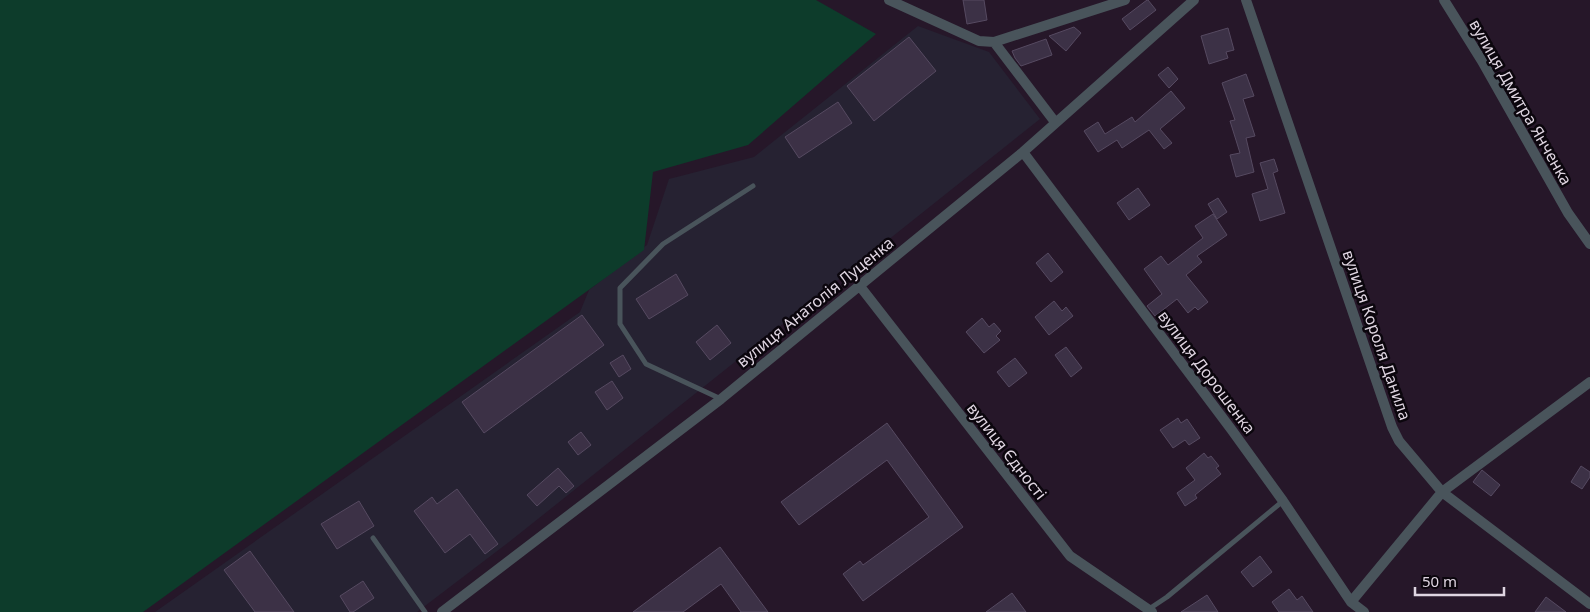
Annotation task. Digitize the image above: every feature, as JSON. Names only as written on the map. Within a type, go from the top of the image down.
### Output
[{"type":"street","points":[[889,0],[979,41],[994,42],[1124,0]]},
{"type":"street","name":"вулиця Анатолія Луценка","points":[[442,612],[721,399],[1023,152],[1194,0]]},
{"type":"street","name":"вулиця Короля Данила","points":[[1246,0],[1392,427],[1399,441],[1442,492],[1590,604]]},
{"type":"street","name":"вулиця Дмитра Янченка","points":[[1444,0],[1482,60],[1568,213],[1590,244]]},
{"type":"street","points":[[994,42],[1055,122]]},
{"type":"street","name":"вулиця Дорошенка","points":[[1023,152],[1282,501],[1351,602],[1364,612]]},
{"type":"street","name":"вулиця Єдності","points":[[859,285],[1070,556],[1150,611]]},
{"type":"street","points":[[1351,602],[1442,492],[1590,382]]},
{"type":"lane","points":[[721,399],[646,364],[620,324],[620,288],[663,244],[752,186]]},
{"type":"lane","points":[[1150,611],[1282,501]]},
{"type":"lane","points":[[373,538],[425,612]]},
{"type":"shaded area","points":[[918,26],[989,52],[1040,119],[509,542],[417,612],[155,612],[580,312],[589,290],[647,245],[669,179],[754,157]]},
{"type":"green space","points":[[0,0],[816,0],[876,34],[748,145],[653,172],[644,250],[143,612],[0,612]]},
{"type":"building","points":[[963,0],[984,0],[987,20],[967,24]]},
{"type":"building","points":[[1147,0],[1156,10],[1130,30],[1122,19]]},
{"type":"building","points":[[1074,27],[1081,33],[1066,51],[1049,36]]},
{"type":"building","points":[[1228,28],[1234,50],[1226,52],[1228,58],[1209,64],[1201,36]]},
{"type":"building","points":[[909,37],[936,71],[874,121],[847,86]]},
{"type":"building","points":[[1046,39],[1052,55],[1021,66],[1012,51]]},
{"type":"building","points":[[1168,67],[1178,79],[1169,88],[1158,75]]},
{"type":"building","points":[[1246,74],[1254,96],[1243,99],[1255,136],[1246,138],[1254,172],[1236,177],[1230,155],[1240,153],[1230,121],[1235,120],[1222,83]]},
{"type":"building","points":[[1171,91],[1185,108],[1160,129],[1172,143],[1164,149],[1149,130],[1122,148],[1117,140],[1098,152],[1084,131],[1098,122],[1105,134],[1132,117],[1135,122]]},
{"type":"building","points":[[838,102],[852,123],[799,158],[785,137]]},
{"type":"building","points":[[1274,159],[1278,171],[1273,173],[1285,213],[1260,221],[1252,194],[1268,189],[1260,163]]},
{"type":"building","points":[[1138,188],[1150,205],[1129,220],[1117,203]]},
{"type":"building","points":[[1218,198],[1227,212],[1217,219],[1208,204]]},
{"type":"building","points":[[1213,214],[1227,235],[1197,256],[1202,262],[1186,275],[1208,302],[1198,310],[1195,307],[1188,313],[1177,299],[1155,316],[1147,306],[1162,294],[1144,269],[1161,256],[1168,265],[1203,238],[1195,226]]},
{"type":"building","points":[[1048,253],[1063,272],[1051,282],[1036,263]]},
{"type":"building","points":[[676,274],[688,295],[649,319],[636,299]]},
{"type":"building","points":[[1054,301],[1062,311],[1066,307],[1073,316],[1049,335],[1035,317]]},
{"type":"building","points":[[582,315],[604,345],[484,433],[462,402]]},
{"type":"building","points":[[982,318],[989,327],[994,323],[1001,331],[996,336],[1000,340],[984,353],[966,332]]},
{"type":"building","points":[[717,325],[731,343],[710,360],[696,342]]},
{"type":"building","points":[[1066,347],[1082,368],[1071,377],[1055,355]]},
{"type":"building","points":[[623,355],[631,369],[619,377],[610,363]]},
{"type":"building","points":[[1015,358],[1027,373],[1009,387],[997,372]]},
{"type":"building","points":[[612,381],[623,398],[607,410],[595,392]]},
{"type":"building","points":[[1178,418],[1181,423],[1187,419],[1200,438],[1189,445],[1185,440],[1173,448],[1160,430]]},
{"type":"building","points":[[887,423],[963,527],[863,601],[843,574],[860,561],[863,565],[929,517],[887,460],[799,525],[781,502]]},
{"type":"building","points":[[581,432],[591,445],[578,455],[568,442]]},
{"type":"building","points":[[1204,453],[1208,458],[1211,456],[1219,466],[1216,468],[1221,474],[1195,495],[1197,498],[1185,506],[1177,493],[1195,480],[1186,468]]},
{"type":"building","points":[[1581,466],[1590,472],[1590,477],[1582,489],[1571,482]]},
{"type":"building","points":[[558,468],[574,486],[566,493],[559,486],[537,506],[527,495]]},
{"type":"building","points":[[1482,470],[1500,485],[1491,496],[1473,482]]},
{"type":"building","points":[[457,489],[498,544],[485,554],[470,534],[445,553],[414,511],[432,497],[437,504]]},
{"type":"building","points":[[359,501],[374,526],[337,549],[321,524]]},
{"type":"building","points":[[720,547],[768,612],[741,612],[721,584],[683,612],[633,612]]},
{"type":"building","points":[[250,551],[294,612],[255,612],[224,570]]},
{"type":"building","points":[[1260,556],[1272,572],[1253,587],[1241,572]]},
{"type":"building","points":[[363,581],[374,598],[353,612],[350,612],[340,596]]},
{"type":"building","points":[[1289,589],[1297,600],[1302,596],[1313,612],[1279,612],[1272,602]]},
{"type":"building","points":[[1012,593],[1026,612],[986,612]]},
{"type":"building","points":[[1207,595],[1218,612],[1181,612]]},
{"type":"building","points":[[1546,597],[1566,612],[1535,612]]}]
